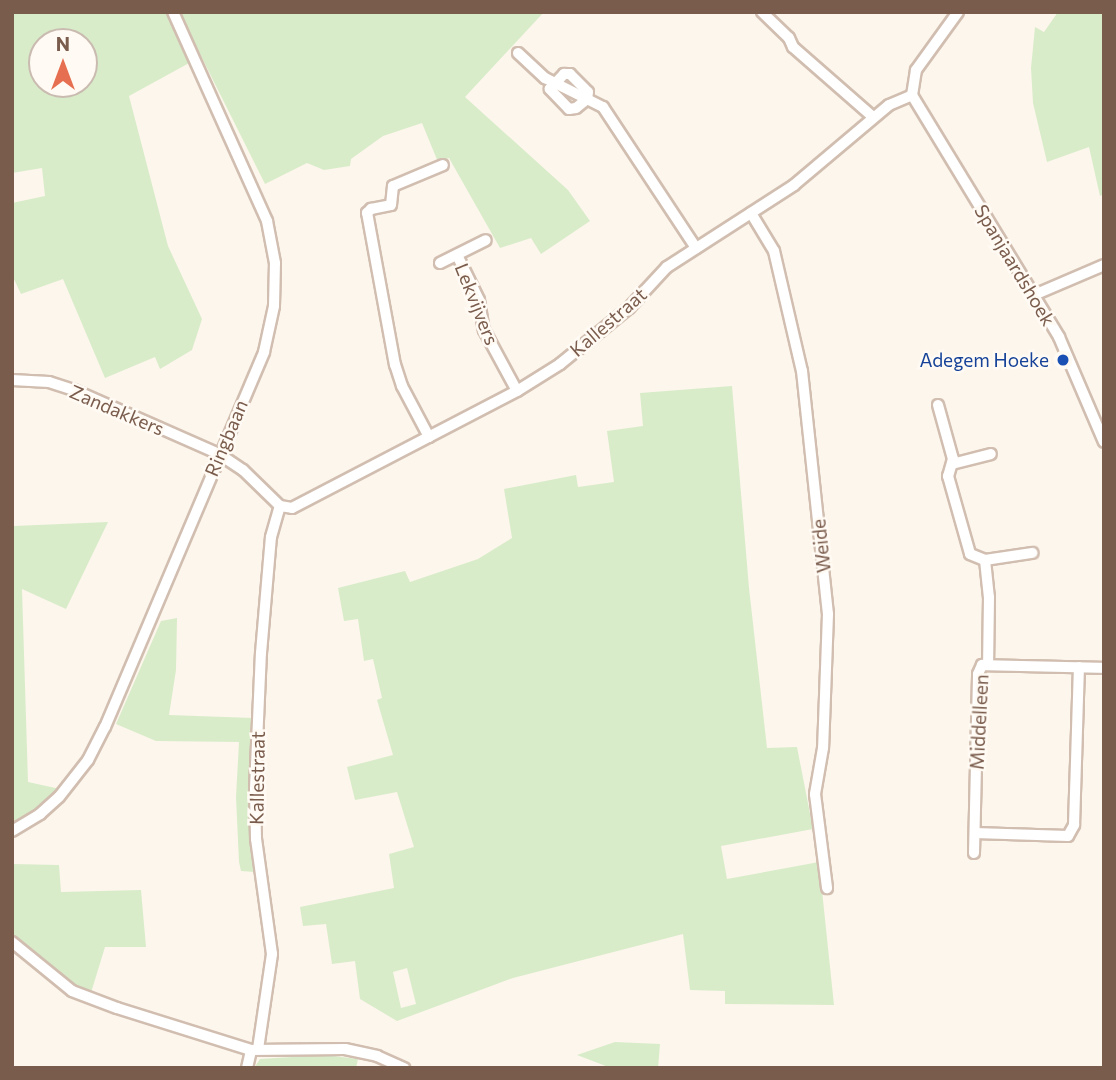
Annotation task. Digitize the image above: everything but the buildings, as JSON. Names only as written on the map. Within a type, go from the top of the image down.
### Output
[{"type":"street","name":"Ringbaan","points":[[12,831],[40,814],[59,797],[88,760],[137,656],[219,454],[264,352],[274,306],[275,263],[268,221],[173,12]]},
{"type":"street","points":[[762,12],[789,38],[793,47],[873,117]]},
{"type":"street","points":[[912,95],[916,70],[958,12]]},
{"type":"street","points":[[519,52],[553,82],[603,107],[696,248]]},
{"type":"street","points":[[553,82],[550,89],[569,109],[576,108],[587,99]]},
{"type":"street","name":"Kallestraat","points":[[247,1068],[255,1050],[272,954],[256,839],[255,789],[261,653],[271,537],[279,506],[292,508],[517,391],[559,364],[629,308],[667,267],[813,170],[889,105],[912,95]]},
{"type":"street","name":"Spanjaardshoek","points":[[912,95],[1059,337],[1104,442]]},
{"type":"street","points":[[429,437],[402,387],[395,365],[366,222],[371,209],[390,205],[393,186],[443,165]]},
{"type":"street","name":"Weide","points":[[751,213],[774,251],[802,371],[828,614],[823,748],[815,794],[827,888]]},
{"type":"street","name":"Lekvijvers","points":[[440,263],[486,240]]},
{"type":"street","name":"Lekvijvers","points":[[457,255],[482,307],[484,330],[517,391]]},
{"type":"street","points":[[1034,295],[1104,265]]},
{"type":"street","name":"Zandakkers","points":[[12,380],[49,382],[84,394],[219,454]]},
{"type":"street","points":[[938,405],[953,459],[948,477],[970,554],[985,561],[1032,553]]},
{"type":"street","points":[[219,454],[243,470],[279,506]]},
{"type":"street","points":[[952,464],[991,454]]},
{"type":"street","points":[[985,561],[989,597],[988,665]]},
{"type":"street","name":"Middelleen","points":[[974,853],[978,674],[982,665],[1104,668]]},
{"type":"street","points":[[975,833],[1068,836],[1074,825],[1079,667]]},
{"type":"street","points":[[12,942],[72,991],[255,1050],[345,1049],[377,1056],[404,1068]]},
{"type":"green space","points":[[12,12],[167,12],[191,62],[129,96],[168,246],[202,319],[192,350],[160,369],[155,357],[105,378],[63,279],[21,294],[12,275],[12,203],[45,196],[42,168],[12,173]]},
{"type":"green space","points":[[179,12],[544,12],[465,97],[568,190],[590,221],[541,254],[531,238],[500,248],[449,158],[438,162],[422,123],[383,136],[351,159],[350,166],[324,170],[307,163],[265,184]]},
{"type":"green space","points":[[1058,12],[1104,12],[1104,194],[1100,196],[1089,147],[1047,162],[1033,103],[1031,68],[1035,27],[1044,32]]},
{"type":"green space","points":[[732,386],[749,588],[767,748],[797,747],[813,829],[721,846],[727,879],[819,862],[834,1005],[725,1004],[725,991],[690,990],[683,934],[513,978],[397,1021],[360,999],[355,961],[332,964],[326,924],[303,926],[300,907],[394,888],[389,854],[414,847],[397,792],[355,800],[347,767],[393,755],[377,700],[382,698],[373,659],[364,661],[358,619],[344,621],[338,588],[405,571],[410,582],[478,559],[512,538],[504,489],[576,475],[578,487],[614,482],[607,431],[643,426],[640,393]],"holes":[[[407,968],[416,1004],[401,1008],[393,972]]]},
{"type":"green space","points":[[12,517],[14,526],[108,522],[66,609],[22,589],[28,782],[60,789],[12,826]]},
{"type":"green space","points":[[177,618],[176,670],[169,715],[253,718],[250,796],[255,872],[241,871],[239,862],[236,797],[239,742],[156,741],[116,724],[161,621]]},
{"type":"green space","points":[[12,864],[59,865],[61,892],[141,890],[146,947],[105,947],[90,996],[74,988],[12,937]]},
{"type":"green space","points":[[615,1042],[660,1044],[658,1068],[611,1068],[577,1055]]},
{"type":"green space","points":[[325,1055],[358,1059],[356,1068],[254,1068],[260,1059]]},
{"type":"place","name":"Adegem Hoeke","points":[[1063,360]]}]
